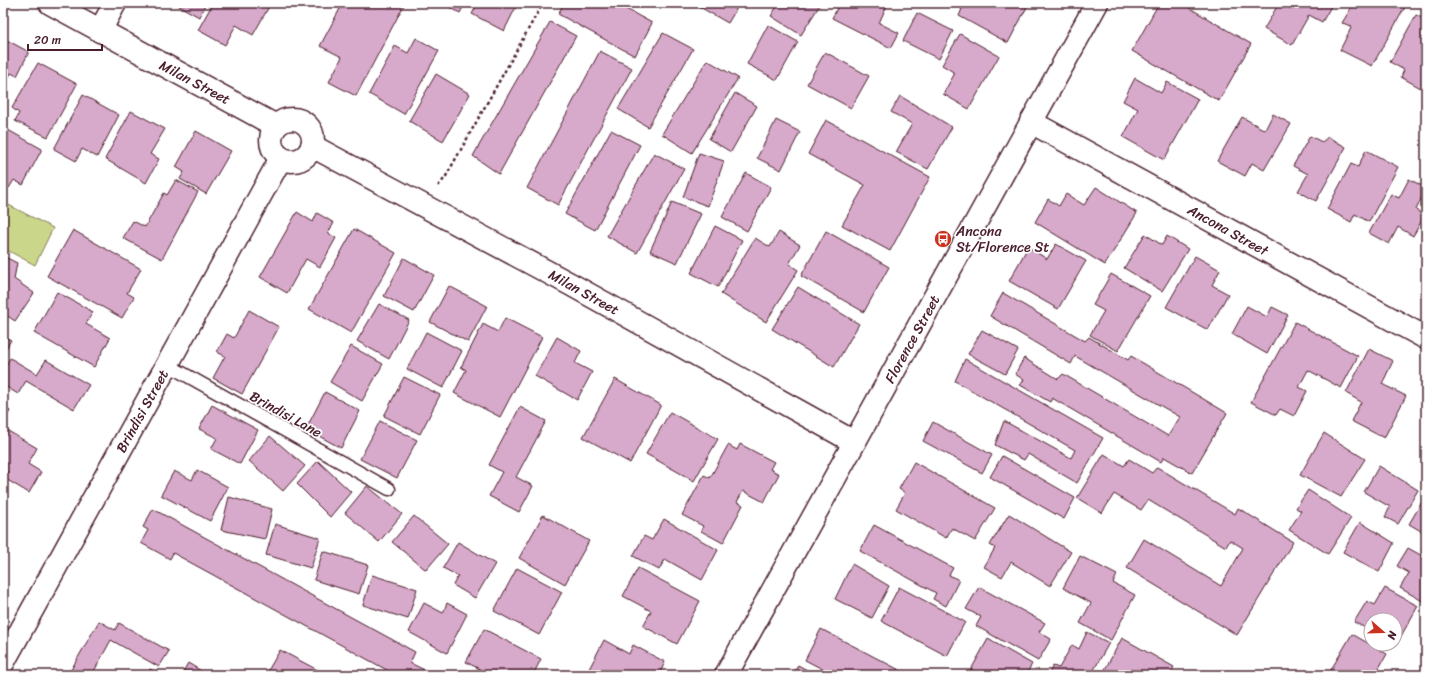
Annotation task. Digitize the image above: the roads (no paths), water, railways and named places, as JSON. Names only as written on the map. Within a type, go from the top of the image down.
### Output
[{"type":"street","name":"Milan Street","points":[[50,3],[276,126]]},
{"type":"street","points":[[100,31],[115,3]]},
{"type":"street","name":"Florence Street","points":[[726,675],[1097,3]]},
{"type":"street","points":[[288,120],[301,122],[310,132],[312,146],[309,151],[300,159],[293,161],[281,158],[273,149],[271,143],[273,131],[276,126],[288,120]]},
{"type":"street","name":"Ancona Street","points":[[1031,122],[1426,338]]},
{"type":"street","name":"Milan Street","points":[[312,146],[854,442]]},
{"type":"street","name":"Brindisi Street","points":[[3,664],[281,158]]},
{"type":"lane","name":"Brindisi Lane","points":[[168,365],[389,489]]},
{"type":"place","name":"Ancona St/Florence St","points":[[943,239]]}]
